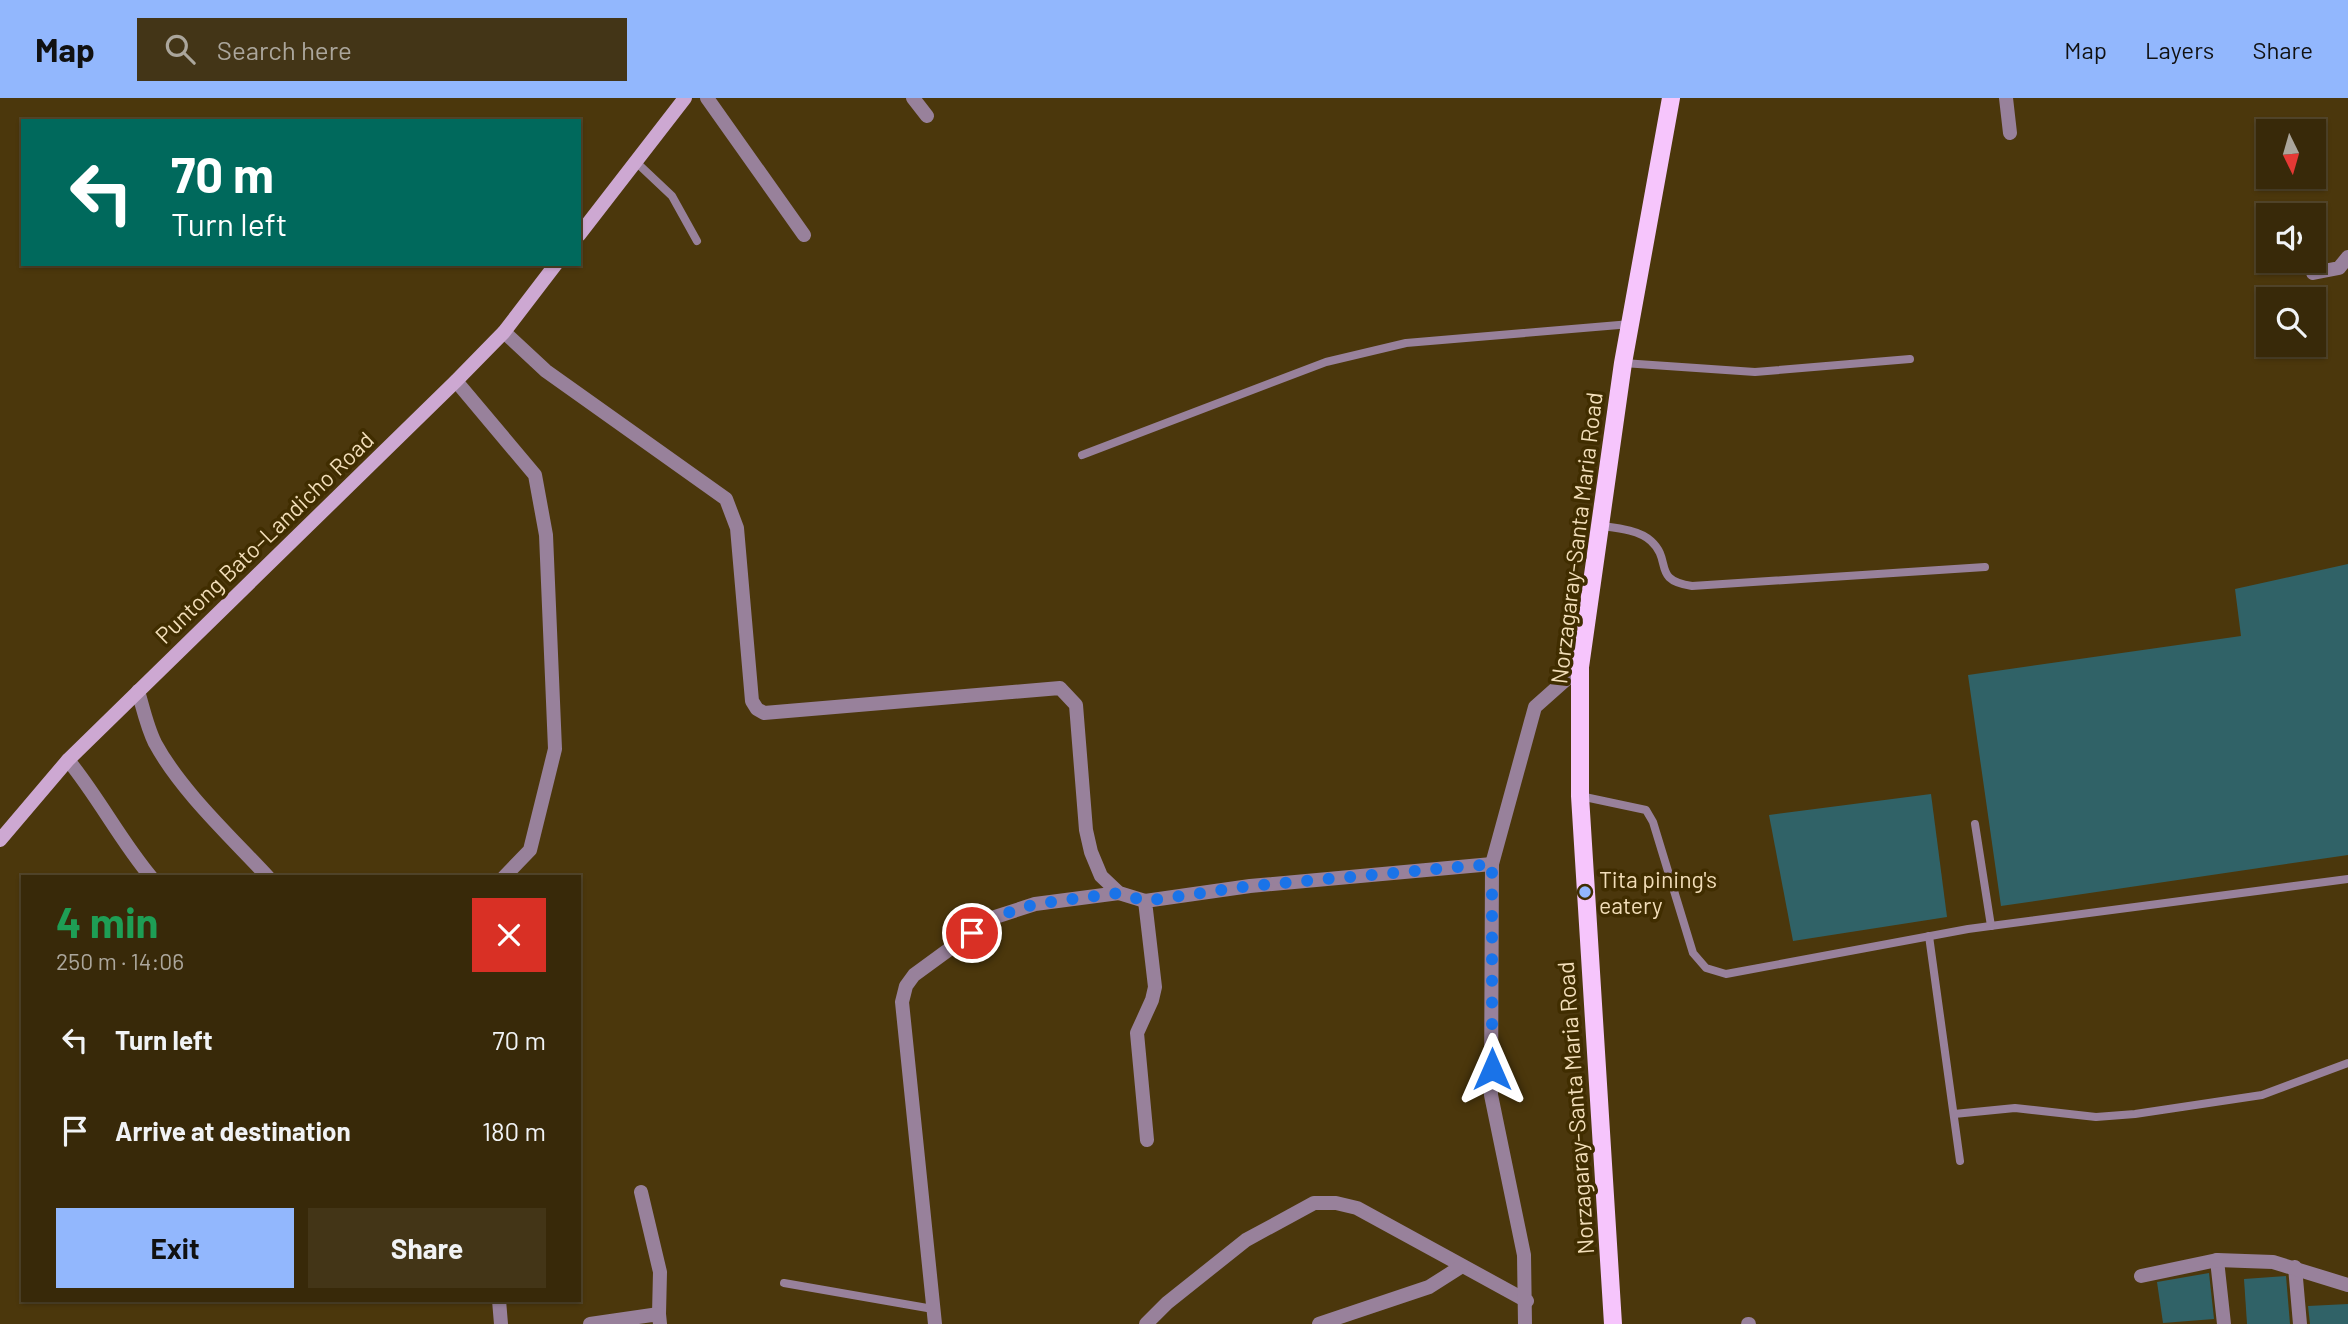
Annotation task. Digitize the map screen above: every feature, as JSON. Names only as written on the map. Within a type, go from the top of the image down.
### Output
[{"type":"main road","points":[[581,232],[685,98]]},
{"type":"main road","name":"Norzagaray-Santa Maria Road","points":[[1613,1324],[1580,796],[1580,667],[1623,363],[1671,98]]},
{"type":"main road","name":"Puntong Bato–Landicho Road","points":[[1,839],[68,761],[504,332],[554,266]]},
{"type":"street","points":[[707,98],[804,234]]},
{"type":"street","points":[[913,98],[927,116]]},
{"type":"street","points":[[2006,98],[2010,133]]},
{"type":"street","points":[[2326,270],[2339,268],[2348,257]]},
{"type":"street","points":[[504,332],[546,371],[726,499],[737,528],[752,701],[757,709],[764,713],[1060,688],[1070,697],[1076,705],[1086,830],[1091,852],[1101,876],[1119,893]]},
{"type":"street","points":[[456,381],[535,475],[546,535],[555,749],[530,850],[506,875]]},
{"type":"street","points":[[1525,1324],[1527,1301],[1521,1232],[1491,1095],[1492,864],[1535,707],[1580,667]]},
{"type":"street","points":[[138,691],[148,724],[163,756],[216,822],[266,875]]},
{"type":"street","points":[[68,761],[102,804],[124,845],[149,875]]},
{"type":"street","points":[[935,1324],[902,1002],[906,986],[914,975],[992,918],[1035,904],[1119,893],[1145,901],[1250,886],[1492,864]]},
{"type":"street","points":[[1145,901],[1155,987],[1137,1033],[1147,1140]]},
{"type":"street","points":[[590,1324],[660,1319],[660,1272],[641,1192]]},
{"type":"street","points":[[1146,1324],[1167,1303],[1246,1240],[1314,1203],[1336,1203],[1357,1208],[1527,1301]]},
{"type":"street","points":[[2217,1260],[2224,1324]]},
{"type":"street","points":[[2141,1276],[2217,1260],[2273,1262],[2348,1285]]},
{"type":"street","points":[[1319,1324],[1339,1315],[1380,1306],[1429,1287],[1462,1266]]},
{"type":"street","points":[[2295,1267],[2300,1324]]},
{"type":"street","points":[[499,1302],[501,1324]]},
{"type":"lane","points":[[636,162],[672,196],[697,241]]},
{"type":"lane","points":[[1083,455],[1326,362],[1366,352],[1406,343],[1630,324]]},
{"type":"lane","points":[[1623,363],[1755,372],[1910,359]]},
{"type":"lane","points":[[1602,526],[1648,538],[1656,546],[1667,577],[1674,583],[1692,586],[1985,567]]},
{"type":"lane","points":[[1580,796],[1646,810],[1653,822],[1693,953],[1706,968],[1726,974],[1991,926],[2348,879]]},
{"type":"lane","points":[[1975,824],[1991,926]]},
{"type":"lane","points":[[1929,936],[1960,1161]]},
{"type":"lane","points":[[1954,1114],[2015,1108],[2096,1117],[2135,1115],[2262,1095],[2348,1063]]},
{"type":"lane","points":[[784,1283],[933,1309]]},
{"type":"building","points":[[2348,564],[2348,855],[2001,906],[1968,675],[2241,636],[2235,589]]},
{"type":"building","points":[[1931,794],[1947,917],[1793,941],[1769,815]]},
{"type":"building","points":[[2209,1273],[2214,1319],[2163,1323],[2157,1282]]},
{"type":"building","points":[[2286,1276],[2290,1324],[2247,1324],[2244,1279]]},
{"type":"building","points":[[2348,1304],[2348,1324],[2310,1324],[2308,1306]]},
{"type":"place","name":"Tita pining's eatery","points":[[1585,892]]},
{"type":"route","points":[[972,933],[992,918],[1035,904],[1119,893],[1145,901],[1250,886],[1492,864],[1492,1069]]}]
